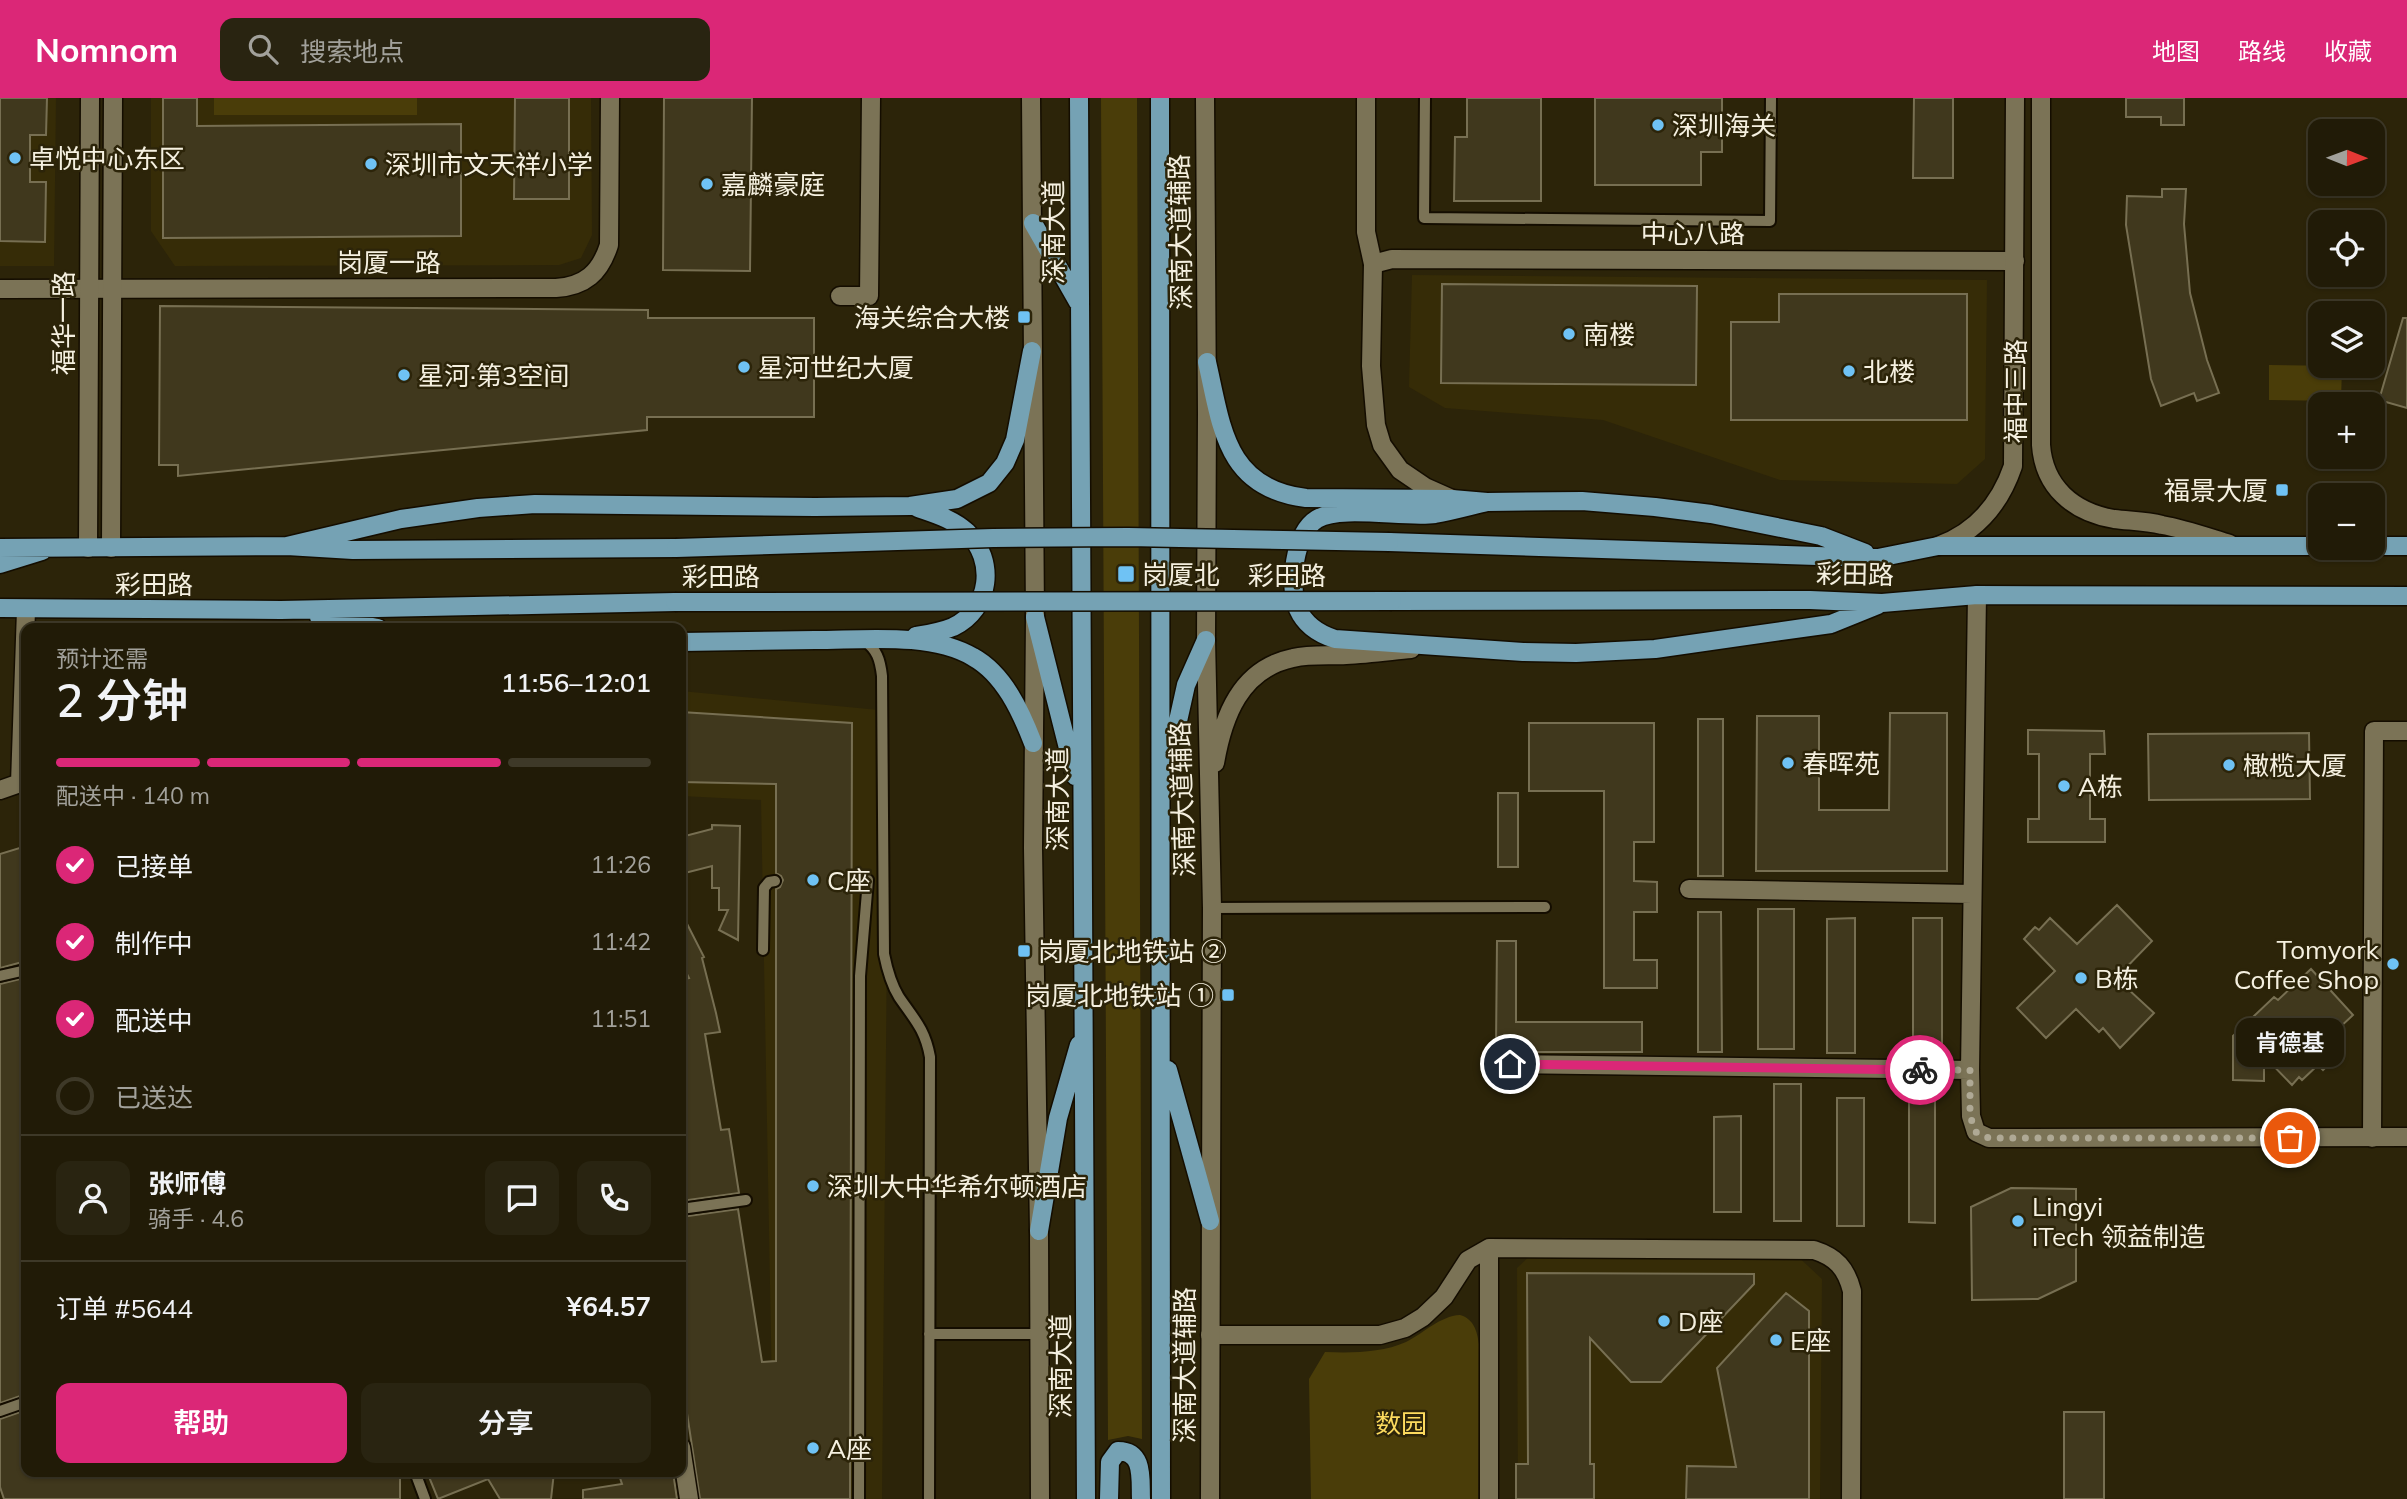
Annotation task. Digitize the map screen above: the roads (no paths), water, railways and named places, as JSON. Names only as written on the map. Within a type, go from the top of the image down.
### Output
[{"type":"main road","name":"深南大道","points":[[1079,98],[1086,1499]]},
{"type":"main road","points":[[1160,98],[1161,1499]]},
{"type":"main road","points":[[1033,223],[1080,306]]},
{"type":"main road","points":[[287,546],[401,519],[478,508],[535,504],[910,506],[957,499],[981,488],[997,476],[1014,440],[1032,351]]},
{"type":"main road","points":[[1208,362],[1228,448],[1239,463],[1265,488],[1285,496],[1487,502],[1583,501],[1655,507],[1711,514],[1821,536],[1878,558]]},
{"type":"main road","points":[[1487,502],[1433,514],[1331,515],[1317,519],[1306,529],[1299,545],[1294,579],[1298,609],[1315,630],[1335,639],[1576,653],[1656,649],[1831,624],[1882,603]]},
{"type":"main road","points":[[686,642],[895,639],[954,626],[974,611],[985,594],[986,571],[981,550],[967,532],[952,521],[910,506]]},
{"type":"main road","name":"彩田路","points":[[0,548],[676,548],[993,537],[1128,537],[1389,542],[1878,558],[1938,545],[2308,546]]},
{"type":"main road","points":[[2385,546],[2407,546]]},
{"type":"main road","points":[[0,564],[52,548]]},
{"type":"main road","name":"彩田路","points":[[0,608],[281,610],[675,602],[1810,600],[1882,603],[1977,595],[2407,596]]},
{"type":"main road","points":[[281,610],[351,623]]},
{"type":"main road","points":[[1035,617],[1069,749],[1083,818]]},
{"type":"main road","points":[[895,639],[937,644],[975,657],[1004,685],[1025,722],[1033,743]]},
{"type":"main road","points":[[1161,789],[1186,685],[1206,640]]},
{"type":"main road","points":[[1039,1231],[1058,1118],[1085,1025]]},
{"type":"main road","points":[[1161,1046],[1210,1221]]},
{"type":"main road","points":[[1108,1499],[1110,1462],[1118,1451],[1127,1451],[1138,1461],[1141,1499]]},
{"type":"street","name":"福华一路","points":[[88,548],[90,98]]},
{"type":"street","name":"福华一路","points":[[111,548],[113,98]]},
{"type":"street","name":"岗厦一路","points":[[0,289],[577,286],[604,260],[609,245],[610,98]]},
{"type":"street","points":[[840,296],[869,296],[870,98]]},
{"type":"street","points":[[1031,98],[1035,617],[1032,848],[1039,1231],[1040,1499]]},
{"type":"street","name":"深南大道辅路","points":[[1205,98],[1208,362],[1206,640],[1212,908],[1210,1499]]},
{"type":"street","points":[[1366,98],[1366,232],[1373,264],[1371,366],[1376,425],[1382,445],[1400,470],[1452,499]]},
{"type":"street","name":"福中三路","points":[[1938,545],[1962,534],[1983,518],[1999,499],[2013,466],[2015,98]]},
{"type":"street","name":"福中三路","points":[[2041,98],[2042,462],[2058,490],[2085,511],[2114,519],[2160,524],[2236,545]]},
{"type":"street","name":"中心八路","points":[[1373,264],[1392,259],[2015,261]]},
{"type":"street","points":[[1977,595],[1970,1070],[1970,1116],[1976,1132],[1989,1138],[2407,1138]]},
{"type":"street","points":[[26,610],[26,623]]},
{"type":"street","points":[[1209,815],[1220,737],[1229,708],[1252,678],[1272,665],[1292,658],[1445,646]]},
{"type":"street","points":[[2372,1138],[2374,731],[2407,731]]},
{"type":"street","points":[[0,790],[21,785]]},
{"type":"street","points":[[1689,888],[1972,894]]},
{"type":"street","points":[[1510,1064],[1970,1070]]},
{"type":"street","points":[[1489,1248],[1489,1499]]},
{"type":"street","points":[[1210,1335],[1380,1335],[1405,1328],[1423,1317],[1444,1297],[1468,1260],[1489,1248],[1814,1250],[1834,1258],[1848,1276],[1852,1291],[1851,1499]]},
{"type":"street","points":[[686,1477],[689,1499]]},
{"type":"lane","points":[[1425,98],[1424,218],[1770,221],[1771,98]]},
{"type":"lane","points":[[864,640],[880,658],[882,676],[884,954],[888,974],[898,995],[919,1023],[927,1040],[930,1057],[929,1499]]},
{"type":"lane","points":[[859,1499],[860,976],[868,880]]},
{"type":"lane","points":[[763,950],[763,893],[766,885],[775,881]]},
{"type":"lane","points":[[1212,908],[1545,907]]},
{"type":"lane","points":[[0,976],[21,971]]},
{"type":"lane","points":[[686,1208],[746,1200]]},
{"type":"lane","points":[[929,1334],[1040,1334]]},
{"type":"lane","points":[[0,1411],[21,1404]]},
{"type":"lane","points":[[417,1477],[425,1499]]},
{"type":"place","name":"深圳海关","points":[[1658,125]]},
{"type":"place","name":"卓悦中心东区","points":[[15,158]]},
{"type":"place","name":"深圳市文天祥小学","points":[[371,164]]},
{"type":"place","name":"嘉麟豪庭","points":[[707,184]]},
{"type":"place","name":"海关综合大楼","points":[[1024,317]]},
{"type":"place","name":"南楼","points":[[1569,334]]},
{"type":"place","name":"星河世纪大厦","points":[[744,367]]},
{"type":"place","name":"北楼","points":[[1849,371]]},
{"type":"place","name":"星河·第3空间","points":[[404,375]]},
{"type":"place","name":"福景大厦","points":[[2282,490]]},
{"type":"place","name":"岗厦北","points":[[1126,574]]},
{"type":"place","name":"春晖苑","points":[[1788,763]]},
{"type":"place","name":"橄榄大厦","points":[[2229,765]]},
{"type":"place","name":"A栋","points":[[2064,786]]},
{"type":"place","name":"C座","points":[[813,880]]},
{"type":"place","name":"岗厦北地铁站 ②","points":[[1024,951]]},
{"type":"place","name":"Tomyork Coffee Shop","points":[[2393,964]]},
{"type":"place","name":"B栋","points":[[2081,978]]},
{"type":"place","name":"岗厦北地铁站 ①","points":[[1228,995]]},
{"type":"place","name":"肯德基","points":[[2290,1138]]},
{"type":"place","name":"深圳大中华希尔顿酒店","points":[[813,1186]]},
{"type":"place","name":"Lingyi iTech 领益制造","points":[[2018,1221]]},
{"type":"place","name":"D座","points":[[1664,1321]]},
{"type":"place","name":"E座","points":[[1776,1340]]},
{"type":"place","name":"A座","points":[[813,1448]]},
{"type":"park label","name":"数园","points":[[1401,1423]]}]
